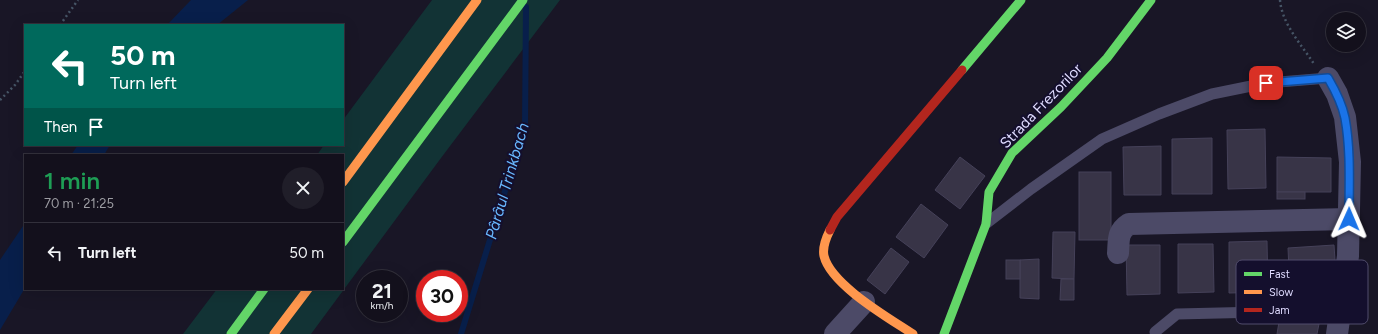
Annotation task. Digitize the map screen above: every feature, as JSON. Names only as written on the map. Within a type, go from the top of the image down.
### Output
[{"type":"main road","points":[[344,181],[476,0]]},
{"type":"main road","points":[[344,241],[523,0]]},
{"type":"main road","points":[[910,333],[864,302],[831,271],[824,256],[825,237],[837,217],[1021,0]]},
{"type":"main road","name":"Strada Frezorilor","points":[[944,334],[986,224],[989,192],[1012,153],[1061,107],[1107,58],[1151,0]]},
{"type":"main road","points":[[231,334],[263,290]]},
{"type":"main road","points":[[274,334],[307,290]]},
{"type":"street","points":[[1328,78],[1337,94],[1345,117],[1350,162],[1347,260]]},
{"type":"street","points":[[1118,253],[1119,236],[1122,228],[1129,224],[1349,219]]},
{"type":"street","points":[[835,334],[864,302]]},
{"type":"street","points":[[1337,334],[1338,324]]},
{"type":"lane","points":[[986,224],[1031,189],[1102,138],[1212,94],[1266,83],[1328,78]]},
{"type":"lane","points":[[1155,332],[1177,314],[1236,313]]},
{"type":"path","points":[[61,24],[78,0]]},
{"type":"path","points":[[1280,0],[1280,5],[1288,27],[1318,69],[1328,78]]},
{"type":"path","points":[[0,100],[24,73]]},
{"type":"green space","points":[[432,0],[560,0],[358,270],[356,270],[356,273],[344,289],[344,154],[318,154],[323,146],[344,146],[344,119]]},
{"type":"green space","points":[[216,290],[344,290],[311,334],[183,334]]},
{"type":"water","points":[[191,0],[248,0],[218,24],[168,24]]},
{"type":"water","points":[[77,146],[109,146],[105,154],[72,154]]},
{"type":"water","points":[[24,224],[24,290],[0,330],[0,260]]},
{"type":"building","points":[[1265,129],[1266,188],[1228,189],[1227,130]]},
{"type":"building","points":[[1212,138],[1212,194],[1172,194],[1172,139]]},
{"type":"building","points":[[1161,146],[1161,195],[1124,195],[1123,147]]},
{"type":"building","points":[[960,157],[985,176],[960,209],[935,190]]},
{"type":"building","points":[[1277,157],[1331,158],[1331,192],[1277,192]]},
{"type":"building","points":[[1079,172],[1111,172],[1111,240],[1079,240]]},
{"type":"building","points":[[1277,192],[1305,192],[1305,199],[1277,199]]},
{"type":"building","points":[[921,204],[948,225],[924,258],[896,237]]},
{"type":"building","points":[[1053,232],[1075,232],[1074,279],[1052,278]]},
{"type":"building","points":[[1267,241],[1267,260],[1236,260],[1236,293],[1229,293],[1229,242]]},
{"type":"building","points":[[1178,244],[1213,244],[1214,292],[1178,293]]},
{"type":"building","points":[[1126,245],[1160,245],[1160,294],[1127,295]]},
{"type":"building","points":[[1334,245],[1335,260],[1289,260],[1288,248]]},
{"type":"building","points":[[891,248],[909,262],[885,294],[867,280]]},
{"type":"building","points":[[1039,259],[1039,299],[1020,298],[1020,260]]},
{"type":"building","points":[[1006,260],[1020,260],[1020,279],[1006,279]]},
{"type":"building","points":[[1061,279],[1074,279],[1074,300],[1060,300]]},
{"type":"building","points":[[1279,324],[1319,324],[1317,334],[1277,334]]},
{"type":"waterway","name":"Pârâul Trinkbach","points":[[461,334],[525,126],[526,7]]},
{"type":"traffic: fast","points":[[344,241],[523,0]]},
{"type":"traffic: fast","points":[[962,70],[1021,0]]},
{"type":"traffic: fast","points":[[944,334],[986,224],[989,192],[1012,153],[1061,107],[1107,58],[1151,0]]},
{"type":"traffic: fast","points":[[231,334],[263,290]]},
{"type":"traffic: slow","points":[[344,181],[477,0]]},
{"type":"traffic: slow","points":[[830,230],[824,246],[824,256],[829,267],[837,278],[862,300],[913,334]]},
{"type":"traffic: slow","points":[[274,334],[307,290]]},
{"type":"traffic: jam","points":[[830,230],[837,217],[962,70]]},
{"type":"route","points":[[1266,83],[1328,78],[1337,94],[1345,117],[1350,162],[1349,219]]}]
